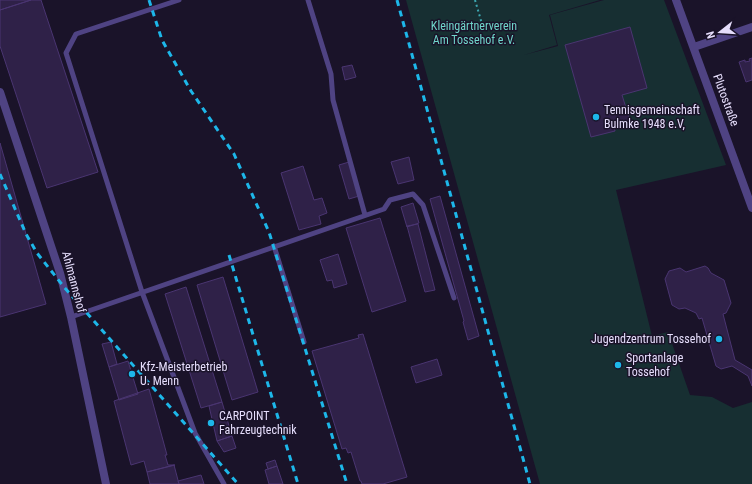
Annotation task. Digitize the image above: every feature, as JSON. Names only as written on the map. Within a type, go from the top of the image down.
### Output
[{"type":"street","name":"Plutostraße","points":[[676,0],[752,208]]},
{"type":"street","points":[[694,47],[752,27]]},
{"type":"street","name":"Ahlmannshof","points":[[0,92],[60,272],[72,317],[106,484]]},
{"type":"lane","points":[[179,0],[76,34],[66,53],[142,292],[196,433],[224,484]]},
{"type":"lane","points":[[308,0],[331,74],[333,100],[365,215]]},
{"type":"lane","points":[[72,317],[384,209],[390,200],[413,194],[423,205],[454,298]]},
{"type":"lane","points":[[274,246],[304,342]]},
{"type":"path","points":[[475,0],[482,24]]},
{"type":"green space","name":"Kleingärtnerverein Am Tossehof e.V.","points":[[406,0],[600,0],[549,15],[557,45],[524,55],[558,46],[550,15],[604,0],[664,0],[726,165],[616,190],[652,336],[668,332],[690,395],[712,397],[733,408],[752,402],[752,484],[540,484]]},
{"type":"building","points":[[0,0],[31,0],[0,10]]},
{"type":"building","points":[[31,0],[41,0],[98,172],[47,188],[0,46],[0,10]]},
{"type":"building","name":"Tennisgemeinschaft Bulmke 1948 e.V,","points":[[630,27],[647,88],[622,95],[630,121],[614,126],[615,131],[591,137],[565,45]]},
{"type":"building","points":[[752,58],[752,80],[746,82],[739,62],[745,60],[745,62],[750,61],[749,59]]},
{"type":"building","points":[[352,65],[356,77],[345,80],[342,67]]},
{"type":"building","points":[[0,143],[46,304],[0,317]]},
{"type":"building","points":[[409,157],[414,180],[398,184],[391,162]]},
{"type":"building","points":[[349,162],[359,196],[349,199],[339,165]]},
{"type":"building","points":[[303,166],[314,200],[322,198],[327,213],[319,216],[321,224],[299,230],[281,173]]},
{"type":"building","points":[[440,196],[479,336],[468,340],[430,199]]},
{"type":"building","points":[[413,203],[419,223],[407,227],[401,207]]},
{"type":"building","points":[[380,218],[406,301],[372,312],[346,228]]},
{"type":"building","points":[[418,224],[435,290],[425,292],[407,226]]},
{"type":"building","points":[[338,254],[347,284],[334,288],[332,280],[327,281],[320,260]]},
{"type":"building","name":"Jugendzentrum Tossehof","points":[[705,266],[711,273],[724,280],[731,303],[726,313],[723,314],[735,360],[752,370],[752,386],[748,376],[732,366],[721,369],[716,366],[702,318],[699,319],[696,313],[685,308],[679,309],[672,305],[665,279],[669,271],[680,268],[686,272]]},
{"type":"building","points":[[223,277],[258,392],[232,400],[197,285]]},
{"type":"building","points":[[186,287],[222,402],[201,408],[165,294]]},
{"type":"building","points":[[363,334],[407,477],[383,484],[362,484],[351,452],[348,453],[346,448],[342,449],[312,351],[359,338],[358,335]]},
{"type":"building","points":[[111,342],[117,364],[109,367],[102,344]]},
{"type":"building","points":[[437,359],[442,375],[416,383],[411,367]]},
{"type":"building","points":[[128,361],[138,394],[119,400],[109,367]]},
{"type":"building","points":[[149,389],[167,455],[165,455],[168,465],[175,465],[147,472],[144,461],[131,465],[114,401]]},
{"type":"building","points":[[222,402],[232,436],[217,441],[209,406]]},
{"type":"building","points":[[232,436],[236,448],[224,452],[217,441]]},
{"type":"building","points":[[275,460],[277,466],[268,469],[266,463]]},
{"type":"building","points":[[174,465],[179,484],[150,484],[147,472]]},
{"type":"building","points":[[277,466],[283,484],[269,484],[265,470]]},
{"type":"building","points":[[201,475],[204,484],[179,484],[178,481]]},
{"type":"railway","points":[[149,0],[162,40],[191,91],[234,154],[269,232],[347,484]]},
{"type":"railway","points":[[397,0],[530,484]]},
{"type":"railway","points":[[0,174],[26,234],[37,253],[64,287],[238,484]]},
{"type":"railway","points":[[229,255],[298,484]]},
{"type":"place","name":"Tennisgemeinschaft Bulmke 1948 e.V,","points":[[596,117]]},
{"type":"place","name":"Jugendzentrum Tossehof","points":[[719,339]]},
{"type":"place","name":"Sportanlage Tossehof","points":[[618,365]]},
{"type":"place","name":"Kfz-Meisterbetrieb U. Menn","points":[[132,374]]},
{"type":"place","name":"CARPOINT Fahrzeugtechnik","points":[[211,423]]}]
